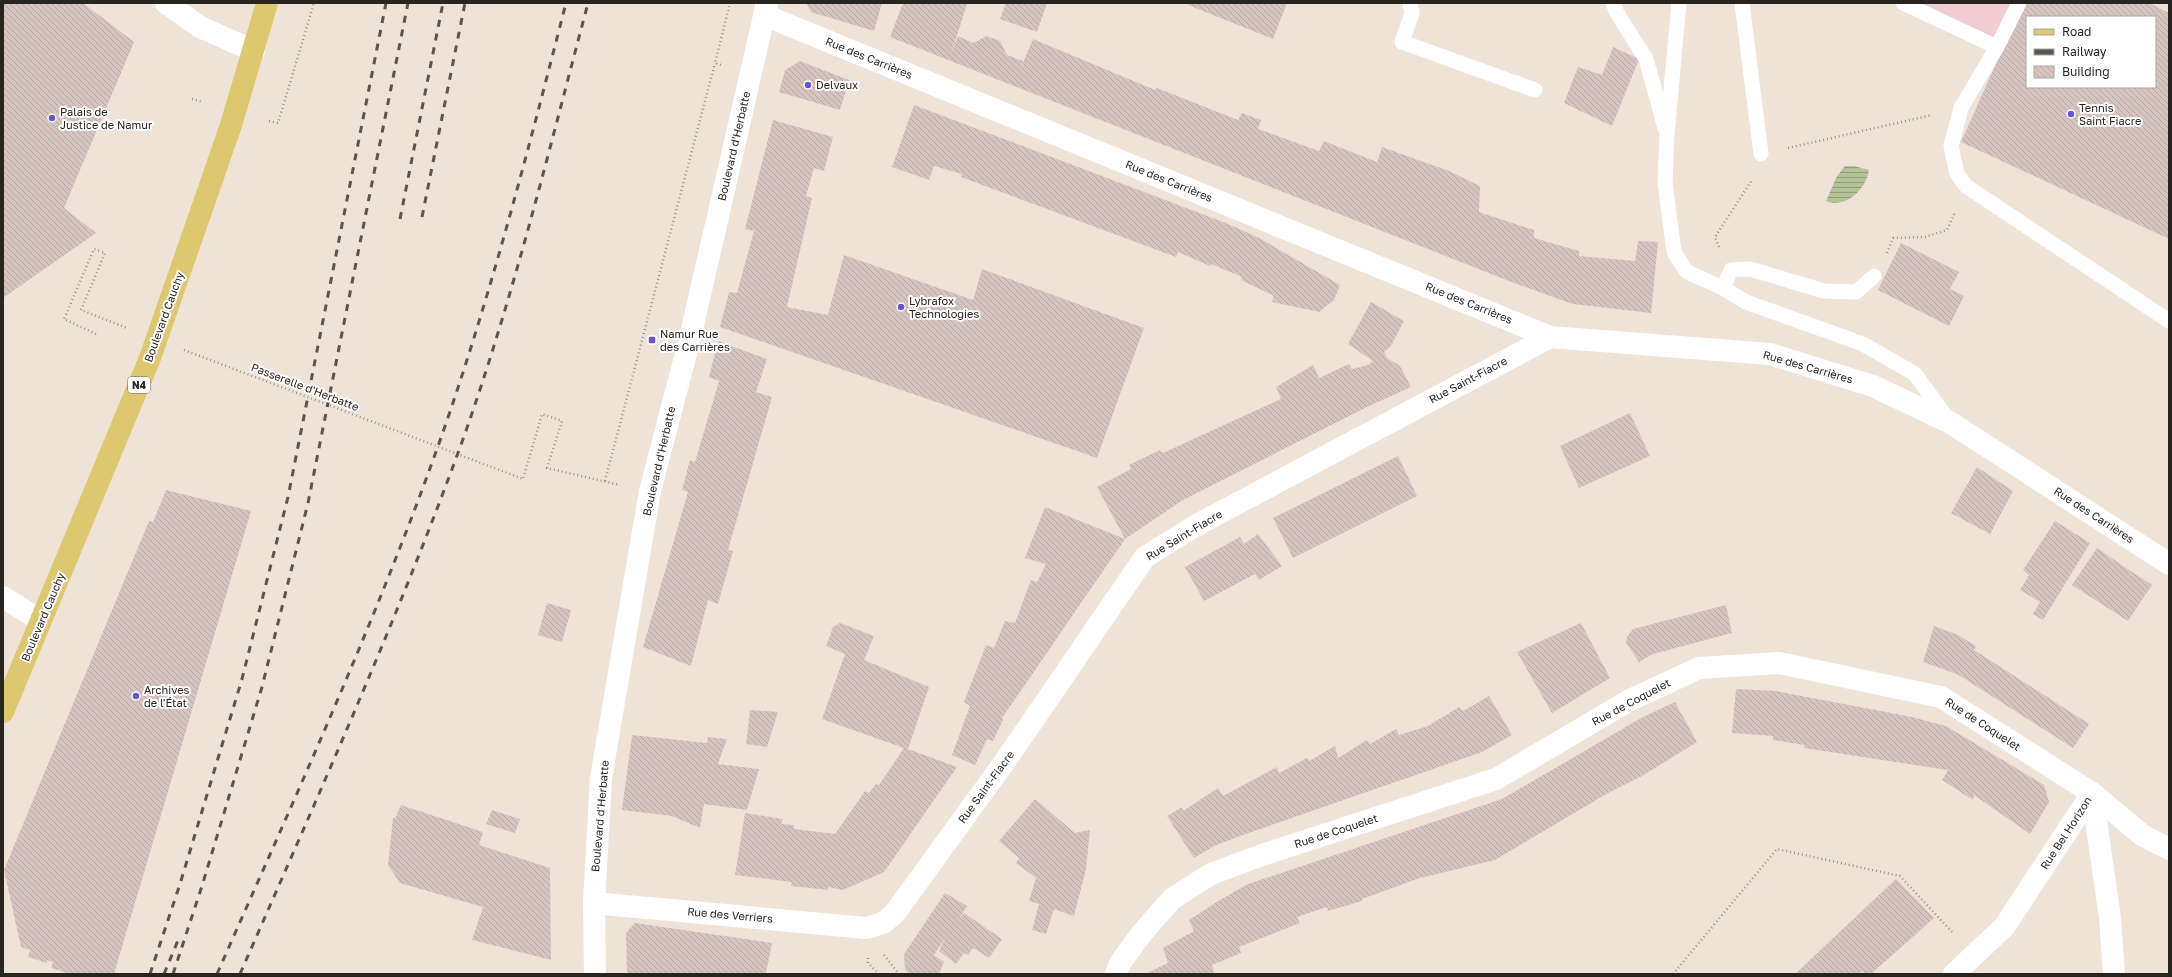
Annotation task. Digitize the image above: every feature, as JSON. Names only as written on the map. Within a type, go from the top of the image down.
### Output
[{"type":"main road","name":"Boulevard Cauchy","points":[[3,712],[150,358],[231,125],[267,3]]},
{"type":"street","points":[[166,3],[200,27],[254,51]]},
{"type":"street","name":"Rue des Carrières","points":[[765,9],[1550,337],[1770,354],[1873,386],[1951,423],[2169,564]]},
{"type":"street","name":"Boulevard d'Herbatte","points":[[595,974],[594,903],[601,778],[650,491],[689,342],[765,9]]},
{"type":"street","name":"Rue Saint-Fiacre","points":[[866,928],[882,923],[895,913],[1008,757],[1145,557],[1195,526],[1550,337]]},
{"type":"street","points":[[3,596],[41,621]]},
{"type":"street","name":"Rue de Coquelet","points":[[1116,974],[1120,963],[1142,933],[1172,899],[1212,874],[1262,855],[1496,780],[1630,700],[1699,668],[1779,663],[1941,697],[2092,793],[2142,835],[2169,849]]},
{"type":"street","name":"Rue Bel Horizon","points":[[1954,974],[2005,926],[2092,793]]},
{"type":"street","name":"Rue Bel Horizon","points":[[2092,793],[2110,918],[2114,974]]},
{"type":"street","name":"Rue des Verriers","points":[[594,903],[866,928]]},
{"type":"lane","points":[[1410,3],[1412,13],[1402,42],[1535,90]]},
{"type":"lane","points":[[1613,3],[1617,13],[1646,59],[1667,134]]},
{"type":"lane","points":[[1679,3],[1667,134],[1665,183],[1674,252],[1687,272],[1723,288],[1746,302],[1863,344],[1915,374],[1951,423]]},
{"type":"lane","points":[[1742,3],[1761,154]]},
{"type":"lane","points":[[1903,3],[1997,47]]},
{"type":"lane","points":[[2019,3],[1997,47],[1961,108],[1951,146],[1957,174],[1966,186],[2169,321]]},
{"type":"lane","points":[[1723,288],[1731,270],[1750,270],[1824,292],[1856,292],[1874,276]]},
{"type":"path","points":[[269,121],[278,123],[314,3]]},
{"type":"path","points":[[650,491],[604,481],[715,63]]},
{"type":"path","points":[[192,99],[203,102]]},
{"type":"path","points":[[1715,237],[1751,183],[1761,154],[1961,108]]},
{"type":"path","points":[[1874,276],[1884,262],[1892,238],[1925,237],[1946,230],[1966,186]]},
{"type":"path","points":[[96,334],[64,319],[94,249],[105,253],[81,310],[133,330]]},
{"type":"path","name":"Passerelle d'Herbatte","points":[[177,347],[523,479],[542,414],[562,421],[547,468],[604,481]]},
{"type":"path","points":[[1673,974],[1777,849],[1900,876],[1973,956]]},
{"type":"shaded area","points":[[1916,3],[2022,3],[2002,45]]},
{"type":"shaded area","points":[[1845,166],[1854,166],[1869,170],[1864,184],[1854,196],[1848,200],[1833,203],[1826,201],[1837,176]]},
{"type":"building","name":"Palais de Justice de Namur","points":[[3,3],[83,3],[134,42],[64,208],[96,233],[3,298]]},
{"type":"building","points":[[806,3],[882,3],[874,31],[811,12]]},
{"type":"building","points":[[903,3],[967,4],[951,54],[958,36],[973,43],[987,36],[1000,41],[1007,55],[1023,61],[1020,70],[1033,39],[1155,90],[1157,88],[1238,120],[1242,113],[1261,120],[1258,129],[1319,151],[1324,141],[1377,162],[1382,147],[1449,171],[1480,186],[1479,212],[1534,230],[1534,238],[1579,251],[1579,256],[1635,261],[1638,241],[1658,242],[1651,313],[1573,304],[1514,283],[890,37]]},
{"type":"building","points":[[1006,3],[1047,3],[1037,32],[1000,19]]},
{"type":"building","points":[[1189,3],[1287,3],[1273,39],[1188,5]]},
{"type":"building","name":"Tennis Saint Fiacre","points":[[2023,3],[2149,3],[2169,13],[2169,239],[1961,142]]},
{"type":"building","points":[[1613,47],[1639,59],[1612,126],[1564,103],[1578,67],[1602,75]]},
{"type":"building","points":[[800,61],[849,80],[840,110],[779,92],[785,70]]},
{"type":"building","points":[[914,105],[1226,223],[1259,238],[1340,285],[1334,300],[1319,312],[1272,302],[1274,296],[1241,280],[1242,277],[1211,264],[1210,266],[1178,252],[1176,257],[961,177],[962,174],[934,166],[929,180],[892,167]]},
{"type":"building","points":[[773,120],[833,137],[824,171],[814,168],[806,196],[812,198],[787,307],[828,315],[844,255],[973,300],[982,269],[1144,328],[1097,458],[720,327],[729,292],[737,293],[754,231],[745,229]]},
{"type":"building","points":[[1901,243],[1959,272],[1950,289],[1964,296],[1949,326],[1878,290]]},
{"type":"building","points":[[1371,302],[1404,321],[1391,346],[1384,352],[1387,358],[1400,366],[1411,387],[1369,406],[1183,500],[1125,539],[1097,487],[1131,469],[1129,465],[1160,450],[1163,453],[1281,399],[1276,387],[1313,365],[1319,378],[1349,364],[1352,369],[1368,365],[1373,361],[1348,344]]},
{"type":"building","points":[[718,341],[767,359],[756,392],[772,397],[728,550],[733,551],[718,604],[708,600],[691,666],[643,647],[688,492],[682,490],[690,460],[695,462],[719,381],[709,377]]},
{"type":"building","points":[[1630,413],[1650,456],[1579,488],[1560,446]]},
{"type":"building","points":[[1398,456],[1417,496],[1293,558],[1273,518]]},
{"type":"building","points":[[1977,467],[2013,491],[1990,534],[1951,513]]},
{"type":"building","name":"Archives de l'État","points":[[166,490],[251,511],[114,974],[70,974],[51,968],[53,962],[47,960],[47,963],[28,957],[30,950],[21,947],[4,870],[149,521],[153,522]]},
{"type":"building","points":[[1045,507],[1125,539],[1002,718],[1003,720],[993,741],[987,739],[975,765],[952,755],[970,706],[964,702],[986,645],[994,648],[1005,621],[1015,623],[1031,580],[1037,582],[1046,564],[1025,558]]},
{"type":"building","points":[[2055,521],[2090,543],[2043,620],[2033,614],[2040,602],[2020,590],[2029,575],[2023,570]]},
{"type":"building","points":[[1258,534],[1282,566],[1259,580],[1255,574],[1204,601],[1185,567],[1240,537],[1244,544]]},
{"type":"building","points":[[2097,548],[2152,585],[2128,621],[2072,585]]},
{"type":"building","points":[[547,603],[571,610],[562,642],[538,635]]},
{"type":"building","points":[[1726,605],[1732,633],[1653,654],[1639,662],[1626,642],[1627,637],[1633,629]]},
{"type":"building","points":[[840,623],[874,636],[864,660],[929,687],[908,749],[957,767],[884,872],[843,890],[828,887],[828,890],[791,886],[792,882],[735,875],[745,813],[783,819],[781,824],[794,825],[794,829],[835,834],[865,791],[869,793],[876,784],[879,785],[904,748],[822,719],[845,654],[826,646],[833,627]]},
{"type":"building","points":[[1581,623],[1610,678],[1552,713],[1517,652]]},
{"type":"building","points":[[1934,626],[1956,634],[1976,646],[1974,650],[2089,724],[2073,748],[1957,674],[1923,662]]},
{"type":"building","points":[[1736,689],[1776,691],[1912,717],[1946,726],[2044,785],[2049,802],[2030,834],[1974,795],[1973,800],[1942,780],[1948,770],[1804,748],[1804,745],[1773,740],[1773,736],[1732,733]]},
{"type":"building","points":[[1489,696],[1512,735],[1482,752],[1243,835],[1214,846],[1194,858],[1167,816],[1182,807],[1183,811],[1218,788],[1223,796],[1277,767],[1279,773],[1307,758],[1309,761],[1335,746],[1338,758],[1367,740],[1370,744],[1396,729],[1399,735],[1428,726],[1459,707],[1463,711]]},
{"type":"building","points":[[1675,702],[1697,742],[1642,776],[1608,793],[1495,860],[1420,878],[1362,899],[1362,901],[1328,911],[1327,907],[1297,917],[1300,923],[1239,947],[1241,953],[1212,965],[1214,974],[1145,974],[1168,963],[1163,948],[1194,931],[1189,920],[1248,884],[1502,799],[1643,717]]},
{"type":"building","points":[[750,710],[778,712],[767,747],[746,744]]},
{"type":"building","points":[[632,735],[707,743],[708,737],[727,739],[718,764],[759,769],[747,810],[704,804],[700,828],[672,816],[622,810]]},
{"type":"building","points":[[1035,799],[1075,833],[1090,830],[1086,869],[1074,916],[1054,909],[1046,934],[1032,930],[1039,904],[1029,901],[1036,878],[1016,863],[1019,858],[999,841]]},
{"type":"building","points":[[401,805],[483,832],[479,845],[550,868],[551,960],[472,940],[483,907],[400,883],[388,865],[393,818],[395,818]]},
{"type":"building","points":[[492,810],[520,819],[515,833],[486,824]]},
{"type":"building","points":[[1896,879],[1934,918],[1871,974],[1865,974],[1862,971],[1859,974],[1795,974]]},
{"type":"building","points":[[945,893],[967,906],[959,919],[964,913],[1002,939],[989,958],[973,948],[968,955],[964,953],[956,964],[939,951],[946,937],[934,955],[944,962],[939,974],[909,974],[905,970],[904,954]]},
{"type":"building","points":[[635,923],[772,943],[766,973],[627,974],[626,933]]},
{"type":"railway","points":[[150,974],[180,884],[242,679],[288,497],[386,3]]},
{"type":"railway","points":[[173,974],[202,886],[262,687],[308,503],[408,3]]},
{"type":"railway","points":[[400,219],[443,3]]},
{"type":"railway","points":[[422,217],[465,3]]},
{"type":"railway","points":[[217,974],[364,638],[418,501],[443,432],[494,272],[524,165],[566,3]]},
{"type":"railway","points":[[240,974],[327,776],[383,643],[437,510],[462,442],[498,334],[514,279],[588,3]]},
{"type":"railway","points":[[164,974],[179,938]]},
{"type":"place","name":"Delvaux","points":[[808,85]]},
{"type":"place","name":"Tennis Saint Fiacre","points":[[2071,114]]},
{"type":"place","name":"Palais de Justice de Namur","points":[[52,118]]},
{"type":"place","name":"Lybrafox Technologies","points":[[901,307]]},
{"type":"place","name":"Namur Rue des Carrières","points":[[652,340]]},
{"type":"place","name":"Archives de l'État","points":[[136,696]]}]
